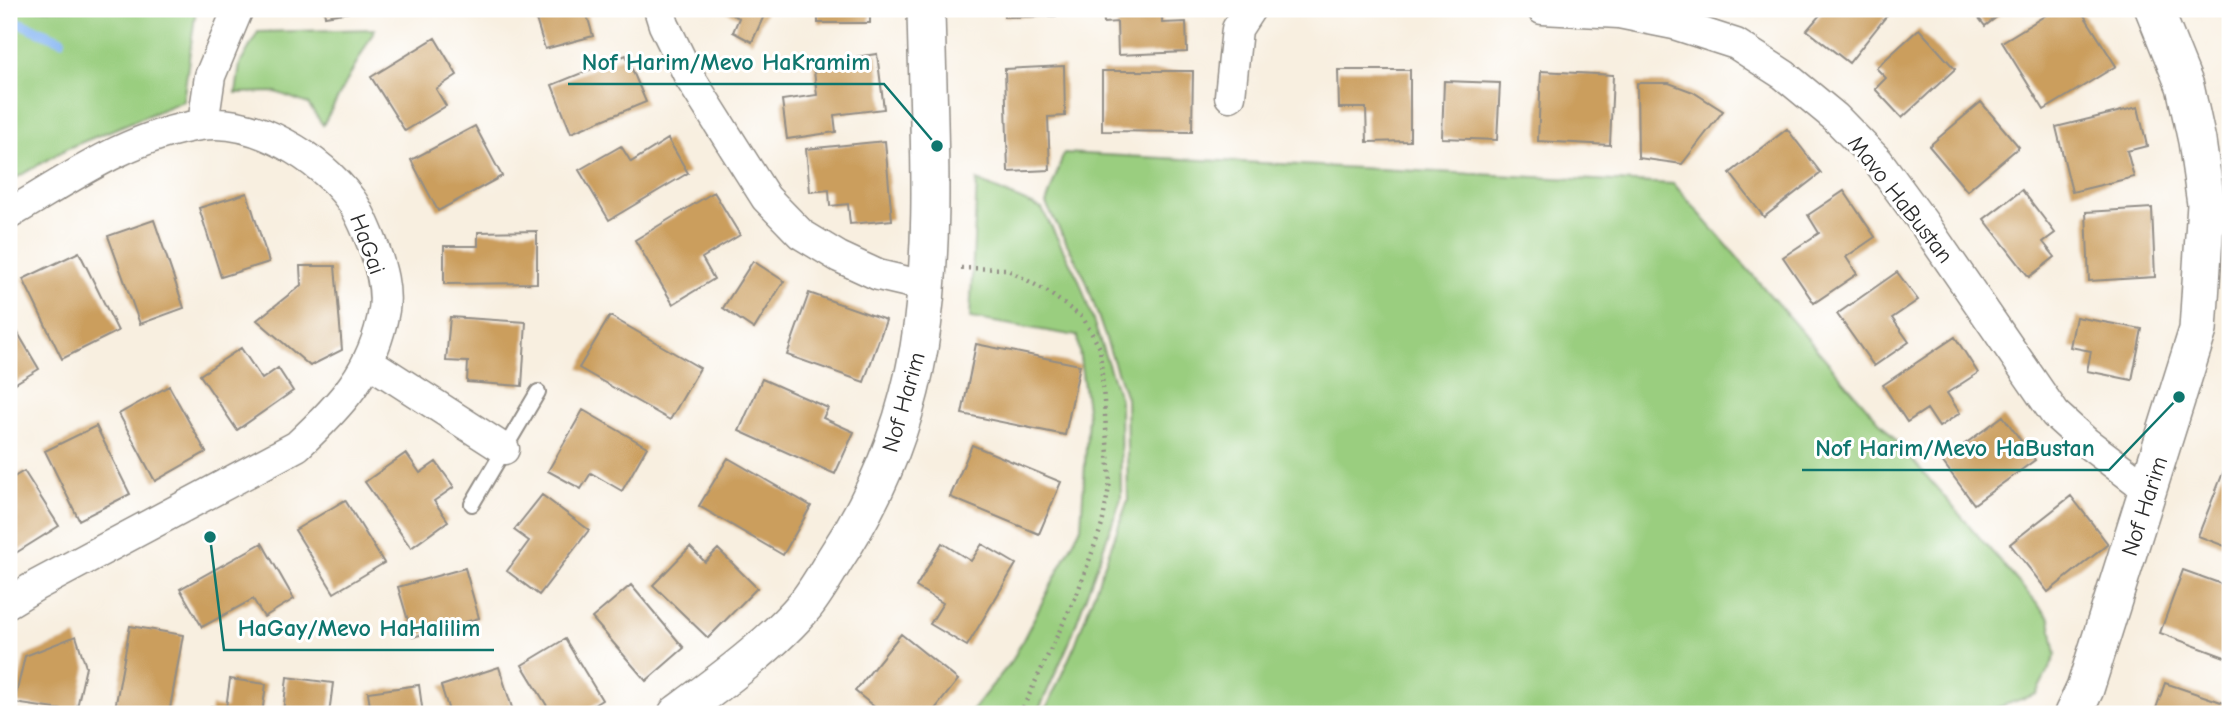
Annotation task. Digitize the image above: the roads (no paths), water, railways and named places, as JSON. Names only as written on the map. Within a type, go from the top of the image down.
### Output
[{"type":"street","points":[[203,124],[210,76],[238,9]]},
{"type":"street","points":[[659,9],[690,78],[766,198],[801,234],[839,257],[878,275],[926,276]]},
{"type":"street","name":"Nof Harim","points":[[677,714],[764,645],[806,604],[873,495],[899,430],[919,349],[926,276],[930,206],[926,9]]},
{"type":"street","points":[[1230,96],[1237,29],[1250,9]]},
{"type":"street","name":"Mavo HaBustan","points":[[1542,9],[1619,13],[1674,24],[1737,44],[1784,75],[1835,117],[1878,161],[2054,414],[2149,490]]},
{"type":"street","name":"Nof Harim","points":[[2073,714],[2085,689],[2198,330],[2206,204],[2197,141],[2185,86],[2154,9]]},
{"type":"street","name":"HaGai","points":[[9,214],[102,160],[152,137],[203,124],[246,128],[291,146],[322,169],[352,201],[382,272],[384,308],[369,362],[333,413],[296,446],[9,602]]},
{"type":"street","points":[[369,362],[504,449]]},
{"type":"lane","points":[[471,504],[538,392]]},
{"type":"waterway","points":[[9,19],[61,40]]},
{"type":"place","name":"Nof Harim/Mevo HaKramim","points":[[937,146]]},
{"type":"place","name":"Nof Harim/Mevo HaBustan","points":[[2179,397]]},
{"type":"place","name":"HaGay/Mevo HaHalilim","points":[[210,537]]}]
